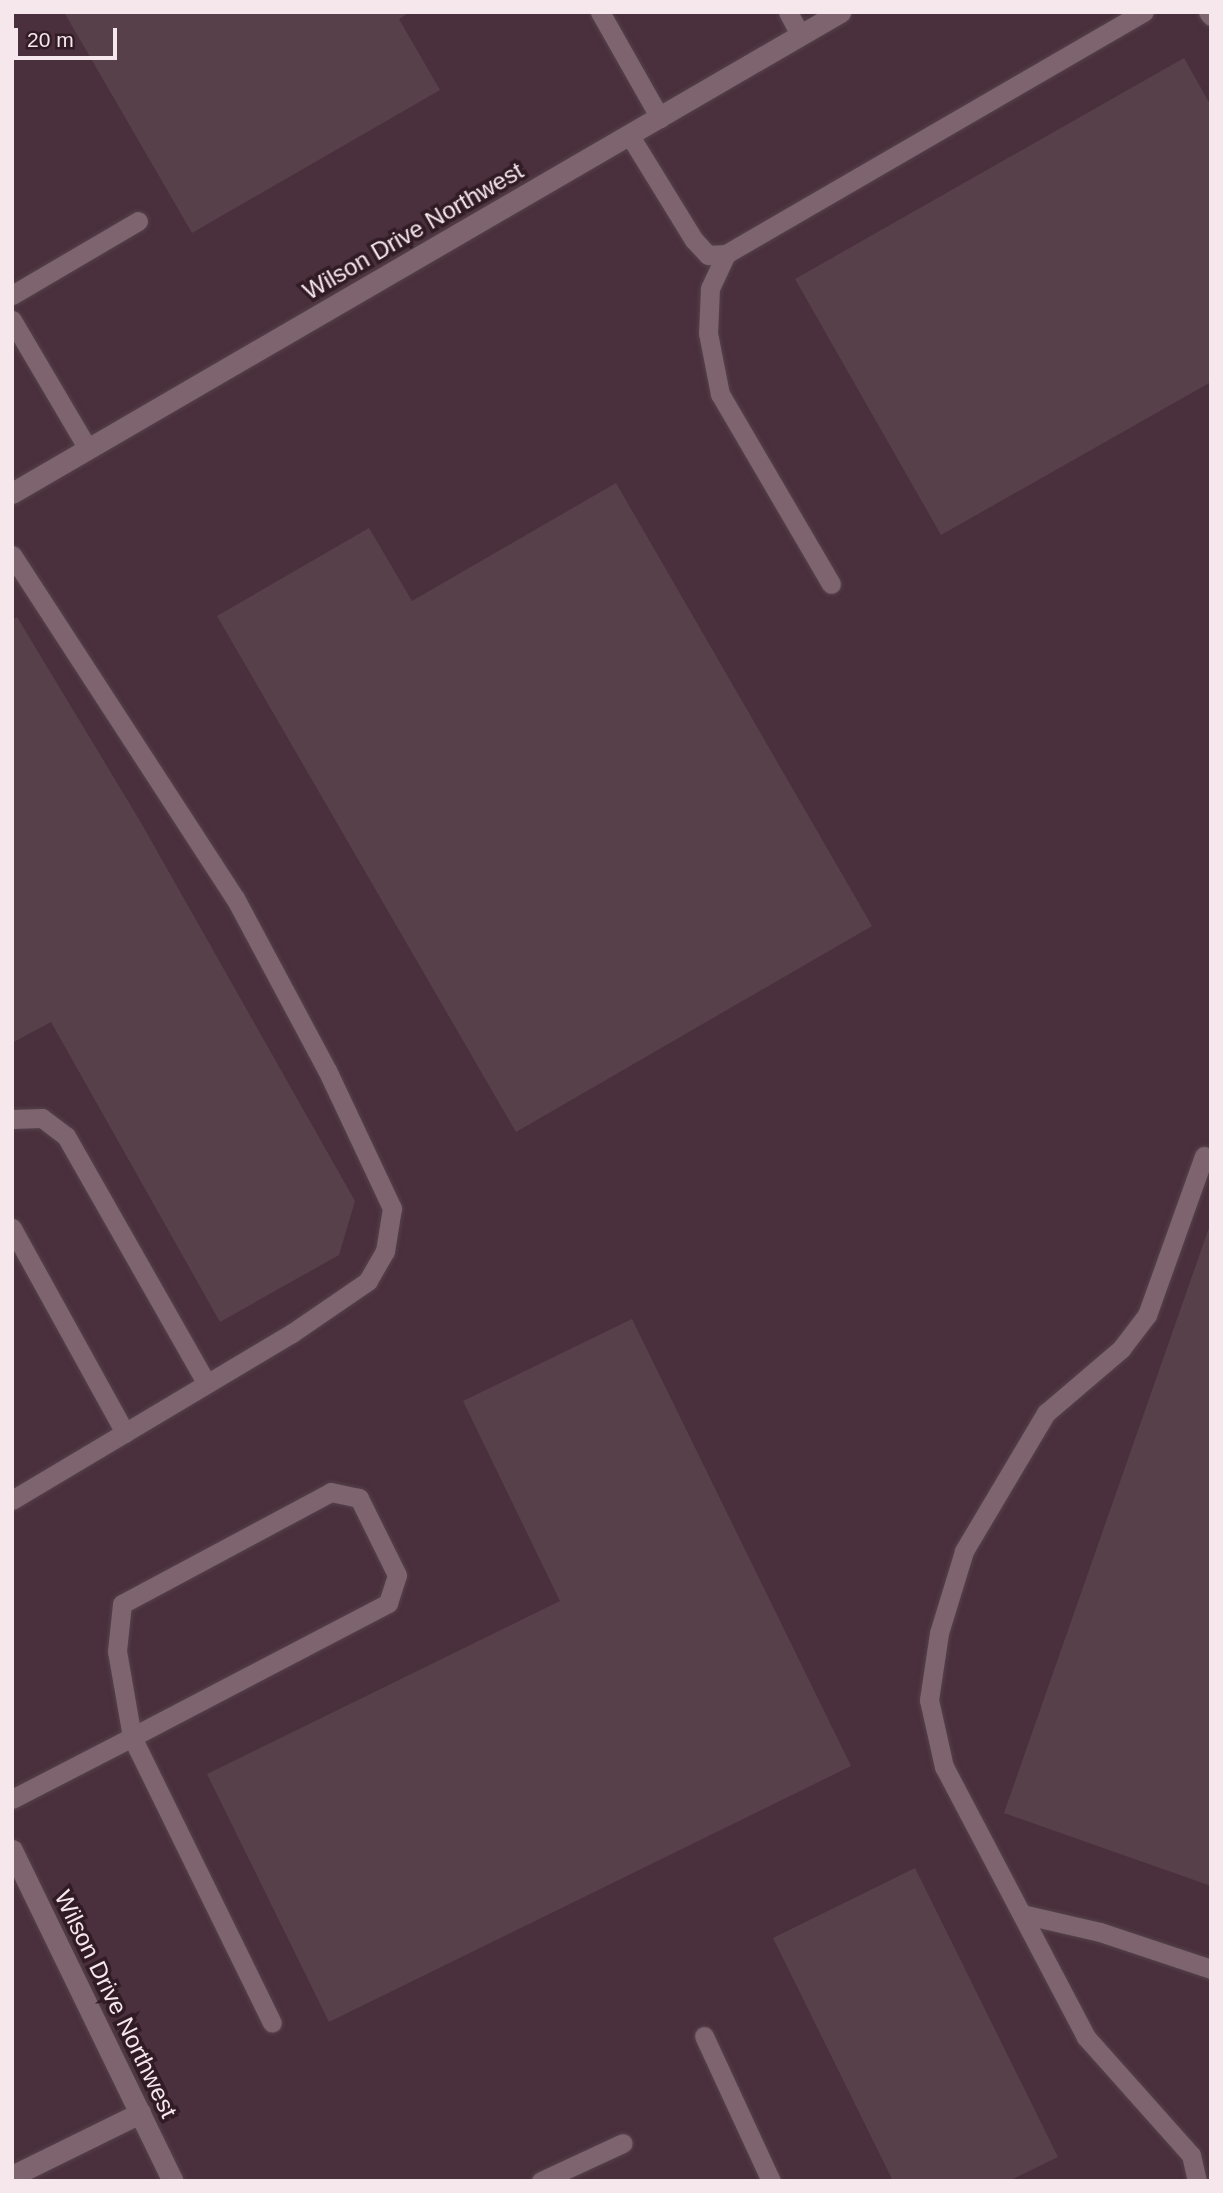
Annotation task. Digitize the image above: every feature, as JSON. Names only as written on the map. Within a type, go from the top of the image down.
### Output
[{"type":"street","name":"Wilson Drive Northwest","points":[[12,493],[840,12]]},
{"type":"street","name":"Wilson Drive Northwest","points":[[12,1850],[173,2181]]},
{"type":"street","points":[[12,2176],[140,2113]]},
{"type":"lane","points":[[600,12],[660,118]]},
{"type":"lane","points":[[788,12],[800,35]]},
{"type":"lane","points":[[630,136],[694,240],[708,255],[726,254],[1144,12]]},
{"type":"lane","points":[[12,295],[138,221]]},
{"type":"lane","points":[[726,254],[710,288],[708,333],[720,394],[831,584]]},
{"type":"lane","points":[[12,320],[88,449]]},
{"type":"lane","points":[[12,555],[235,898],[327,1070],[392,1208],[385,1251],[368,1281],[207,1384],[125,1433],[15,1492]]},
{"type":"lane","points":[[12,1119],[42,1118],[66,1136],[207,1384]]},
{"type":"lane","points":[[1197,2181],[1191,2155],[1086,2037],[944,1767],[929,1700],[939,1633],[964,1551],[1046,1413],[1121,1349],[1147,1315],[1204,1156]]},
{"type":"lane","points":[[12,1228],[125,1433]]},
{"type":"lane","points":[[12,1800],[132,1737],[388,1603],[397,1575],[359,1499],[331,1492],[122,1604],[117,1651],[132,1737],[272,2023]]},
{"type":"lane","points":[[1022,1914],[1100,1933],[1211,1969]]},
{"type":"lane","points":[[704,2036],[771,2181]]},
{"type":"lane","points":[[541,2181],[623,2143]]},
{"type":"shaded area","points":[[12,12],[1211,12],[1211,2181],[12,2181]]},
{"type":"building","points":[[64,12],[410,12],[399,19],[440,90],[192,233]]},
{"type":"building","points":[[1184,58],[1211,106],[1211,382],[941,535],[795,279]]},
{"type":"building","points":[[616,483],[872,926],[516,1132],[217,616],[369,528],[412,601]]},
{"type":"building","points":[[17,617],[140,821],[355,1201],[339,1255],[220,1322],[51,1022],[12,1043],[12,620]]},
{"type":"building","points":[[1211,1222],[1211,1886],[1004,1813]]},
{"type":"building","points":[[632,1319],[851,1766],[329,2022],[207,1774],[560,1601],[463,1401]]},
{"type":"building","points":[[915,1868],[1058,2157],[1009,2181],[893,2181],[773,1938]]}]
